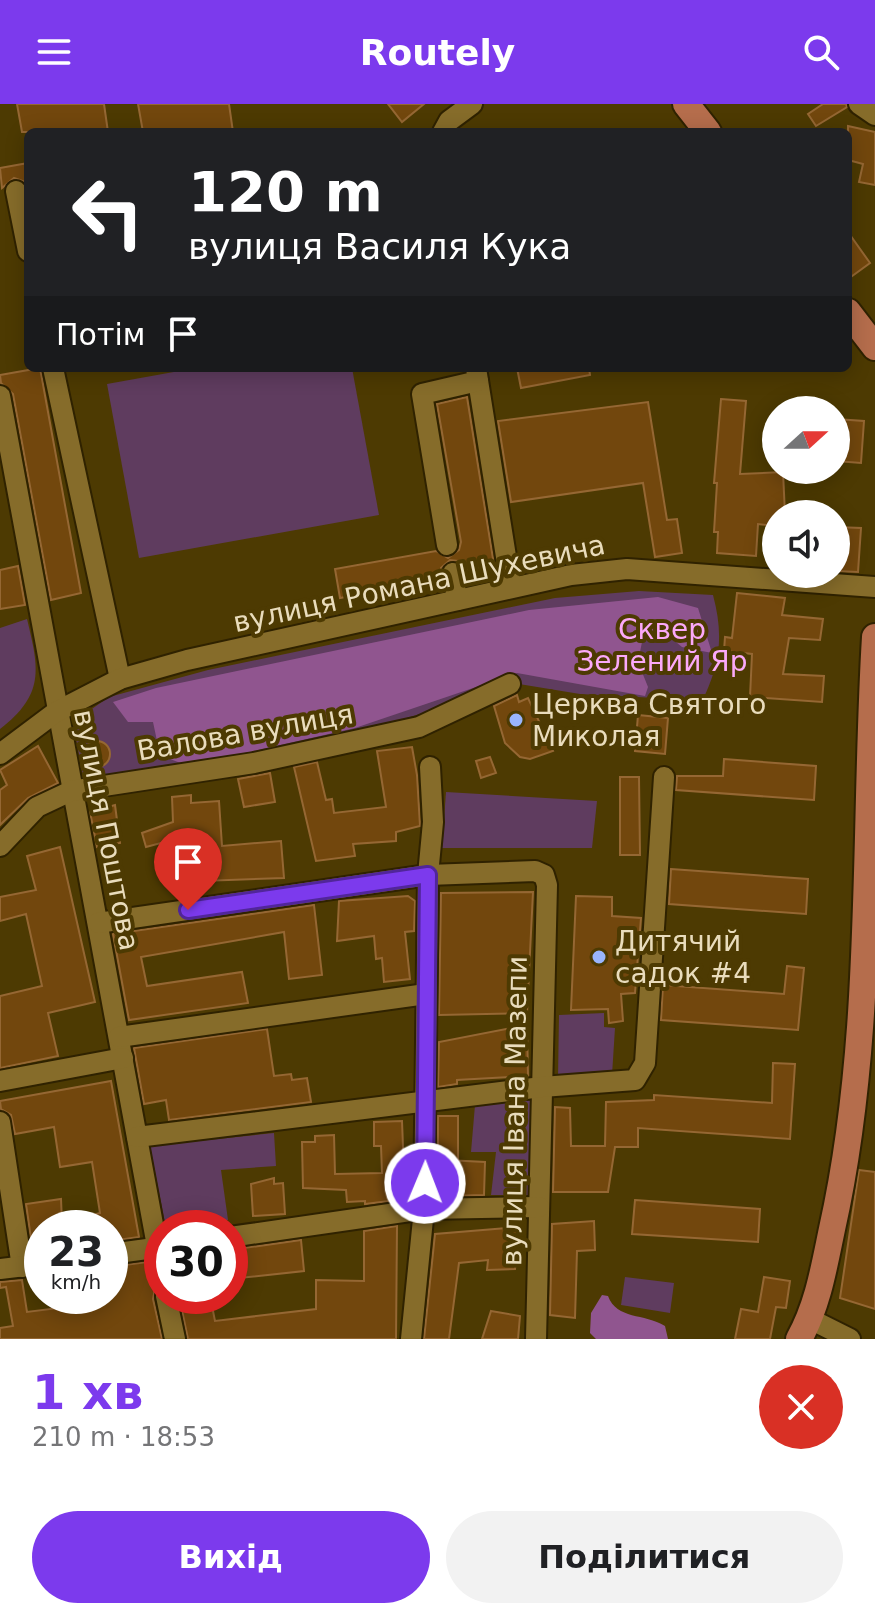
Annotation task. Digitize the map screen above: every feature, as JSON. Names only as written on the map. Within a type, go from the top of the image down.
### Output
[{"type":"main road","points":[[686,104],[705,128]]},
{"type":"main road","points":[[852,317],[875,347]]},
{"type":"main road","points":[[804,1329],[843,1184],[868,992],[875,637]]},
{"type":"street","points":[[445,128],[449,121],[472,104]]},
{"type":"street","points":[[859,104],[875,115]]},
{"type":"street","points":[[16,191],[24,244]]},
{"type":"street","points":[[54,372],[120,679]]},
{"type":"street","points":[[447,545],[422,394],[477,374],[511,588]]},
{"type":"street","name":"вулиця Поштова","points":[[0,396],[56,712],[152,1210]]},
{"type":"street","name":"вулиця Романа Шухевича","points":[[0,754],[56,712],[120,679],[187,660],[571,575],[627,569],[875,587]]},
{"type":"street","points":[[453,573],[457,600]]},
{"type":"street","name":"Валова вулиця","points":[[0,846],[37,807],[71,791],[254,763],[419,727],[510,684]]},
{"type":"street","points":[[411,1339],[424,1209],[428,875],[433,822],[430,767]]},
{"type":"street","points":[[137,1137],[542,1087],[635,1080],[644,1068],[664,777]]},
{"type":"street","name":"вулиця Івана Мазепи","points":[[428,875],[535,871],[544,875],[547,885],[536,1339]]},
{"type":"street","points":[[98,923],[428,875]]},
{"type":"street","points":[[119,1037],[426,994]]},
{"type":"street","points":[[0,1081],[123,1058]]},
{"type":"street","points":[[0,1122],[24,1230]]},
{"type":"street","points":[[248,1234],[424,1209],[539,1207]]},
{"type":"street","points":[[0,1269],[24,1267]]},
{"type":"street","points":[[170,1314],[175,1339]]},
{"type":"street","points":[[804,1329],[850,1339]]},
{"type":"green space","points":[[174,372],[353,372],[379,515],[139,558],[107,384]]},
{"type":"green space","name":"Сквер Зелений Яр","points":[[639,591],[713,595],[719,646],[705,695],[694,700],[580,694],[519,684],[288,754],[84,781],[73,722],[109,697],[208,670],[555,598]]},
{"type":"green space","points":[[27,619],[36,667],[35,680],[25,704],[0,729],[0,628]]},
{"type":"green space","points":[[446,792],[597,801],[592,848],[442,848]]},
{"type":"green space","points":[[604,1013],[604,1027],[615,1028],[612,1075],[558,1078],[559,1015]]},
{"type":"green space","points":[[536,1100],[530,1195],[491,1195],[496,1152],[471,1152],[475,1105]]},
{"type":"green space","points":[[274,1133],[276,1166],[221,1170],[227,1210],[162,1210],[150,1146]]},
{"type":"green space","points":[[625,1277],[674,1283],[670,1313],[621,1305]]},
{"type":"shaded area","name":"Сквер Зелений Яр","points":[[658,597],[698,608],[712,653],[682,647],[665,633],[643,637],[638,662],[648,687],[645,696],[517,673],[355,728],[188,766],[160,755],[153,722],[128,722],[113,702],[156,688],[529,610]]},
{"type":"shaded area","points":[[602,1295],[608,1296],[612,1304],[624,1313],[665,1326],[668,1339],[596,1339],[590,1333],[591,1313]]},
{"type":"building","points":[[17,104],[104,104],[107,128],[24,128],[22,132]]},
{"type":"building","points":[[138,104],[229,104],[232,128],[142,128]]},
{"type":"building","points":[[388,104],[424,104],[402,122]]},
{"type":"building","points":[[823,104],[846,104],[847,107],[816,126],[808,114]]},
{"type":"building","points":[[848,126],[875,132],[875,185],[859,182],[863,164],[852,161],[852,128]]},
{"type":"building","points":[[24,164],[24,182],[14,178],[2,188],[0,168]]},
{"type":"building","points":[[852,238],[870,263],[852,276]]},
{"type":"building","points":[[24,371],[41,372],[81,593],[51,600],[13,394],[1,383],[0,375]]},
{"type":"building","points":[[518,372],[590,372],[590,375],[521,388]]},
{"type":"building","points":[[467,397],[494,565],[466,570],[458,561],[450,560],[441,568],[441,579],[340,598],[335,569],[436,551],[448,558],[459,550],[461,542],[437,404]]},
{"type":"building","points":[[721,399],[746,401],[740,474],[762,473],[762,484],[784,484],[784,500],[762,500],[762,524],[758,524],[756,556],[717,553],[718,532],[714,532],[717,483],[714,483]]},
{"type":"building","points":[[648,402],[667,520],[677,519],[682,553],[655,557],[643,483],[511,502],[498,421]]},
{"type":"building","points":[[850,420],[864,421],[861,463],[850,462]]},
{"type":"building","points":[[850,528],[861,528],[858,572],[850,572]]},
{"type":"building","points":[[18,566],[25,605],[0,609],[0,570]]},
{"type":"building","points":[[737,593],[785,598],[782,615],[823,619],[820,640],[789,638],[783,674],[824,676],[822,702],[750,697],[752,654],[724,651],[725,637],[732,638]]},
{"type":"building","name":"Церква Святого Миколая","points":[[517,695],[519,702],[528,698],[553,751],[530,759],[520,757],[505,743],[494,706]]},
{"type":"building","points":[[638,715],[668,718],[665,754],[635,751]]},
{"type":"building","points":[[97,741],[107,744],[110,754],[107,764],[97,767],[87,764],[84,754],[87,744]]},
{"type":"building","points":[[38,746],[58,783],[28,798],[0,825],[0,790],[7,785],[0,770]]},
{"type":"building","points":[[412,747],[420,826],[396,832],[396,841],[353,844],[355,856],[316,861],[294,767],[317,762],[326,800],[332,799],[334,813],[386,807],[377,751]]},
{"type":"building","points":[[490,757],[496,773],[481,778],[476,761]]},
{"type":"building","points":[[724,759],[816,766],[814,800],[676,790],[677,776],[723,776]]},
{"type":"building","points":[[270,773],[275,802],[244,807],[238,779]]},
{"type":"building","points":[[620,777],[639,777],[640,855],[620,855]]},
{"type":"building","points":[[191,795],[191,803],[219,801],[222,846],[281,841],[284,878],[174,882],[172,840],[146,847],[142,833],[173,822],[172,797]]},
{"type":"building","points":[[115,805],[120,843],[97,847],[90,812]]},
{"type":"building","points":[[60,847],[95,1002],[48,1013],[58,1056],[0,1068],[0,996],[42,986],[26,914],[0,921],[0,897],[36,890],[27,856]]},
{"type":"building","points":[[671,869],[808,879],[806,914],[669,904]]},
{"type":"building","points":[[533,892],[527,1013],[439,1015],[441,893]]},
{"type":"building","points":[[408,896],[415,901],[414,931],[405,932],[410,979],[384,982],[382,958],[376,959],[374,936],[337,941],[339,901]]},
{"type":"building","points":[[576,896],[612,897],[612,916],[641,918],[635,993],[621,994],[623,1021],[609,1023],[608,1009],[571,1010]]},
{"type":"building","points":[[314,905],[322,975],[289,979],[284,932],[141,957],[147,986],[242,972],[248,1003],[129,1020],[113,934]]},
{"type":"building","points":[[787,966],[804,968],[798,1030],[661,1020],[663,985],[784,994]]},
{"type":"building","points":[[527,1025],[528,1076],[457,1080],[457,1084],[438,1087],[439,1042]]},
{"type":"building","points":[[267,1029],[274,1076],[291,1074],[292,1080],[307,1078],[311,1102],[169,1120],[166,1100],[144,1104],[134,1048]]},
{"type":"building","points":[[773,1063],[795,1064],[790,1139],[638,1128],[638,1147],[615,1147],[608,1192],[553,1192],[555,1107],[570,1108],[571,1146],[605,1146],[606,1102],[654,1100],[654,1095],[772,1103]]},
{"type":"building","points":[[111,1081],[139,1237],[128,1239],[128,1210],[100,1210],[92,1162],[60,1167],[54,1127],[15,1134],[11,1115],[1,1109],[0,1101]]},
{"type":"building","points":[[438,1116],[458,1116],[458,1161],[438,1159]]},
{"type":"building","points":[[402,1121],[405,1199],[365,1204],[365,1201],[347,1202],[346,1190],[303,1188],[302,1142],[315,1142],[315,1136],[334,1135],[335,1174],[382,1173],[381,1146],[374,1146],[374,1122]]},
{"type":"building","points":[[446,1160],[485,1162],[484,1195],[445,1196]]},
{"type":"building","points":[[859,1170],[875,1172],[875,1309],[840,1298]]},
{"type":"building","points":[[274,1178],[274,1184],[283,1183],[285,1214],[253,1216],[251,1184]]},
{"type":"building","points":[[61,1199],[61,1210],[27,1210],[26,1204]]},
{"type":"building","points":[[635,1200],[760,1209],[758,1242],[632,1234]]},
{"type":"building","points":[[594,1221],[595,1250],[577,1251],[575,1318],[550,1315],[552,1224]]},
{"type":"building","points":[[397,1226],[396,1339],[188,1339],[183,1314],[214,1314],[215,1321],[316,1309],[316,1280],[364,1281],[364,1231]]},
{"type":"building","points":[[520,1227],[515,1269],[487,1270],[488,1260],[459,1263],[449,1339],[424,1339],[435,1234]]},
{"type":"building","points":[[301,1240],[304,1271],[248,1277],[248,1247]]},
{"type":"building","points":[[144,1262],[144,1314],[156,1314],[162,1339],[0,1339],[0,1328],[13,1326],[6,1287],[0,1288],[0,1282],[22,1280],[24,1314],[128,1314],[128,1265]]},
{"type":"building","points":[[764,1277],[790,1281],[786,1308],[776,1307],[770,1339],[735,1339],[741,1309],[758,1312]]},
{"type":"building","points":[[491,1311],[520,1316],[518,1339],[482,1339]]},
{"type":"place","name":"Церква Святого Миколая","points":[[516,720]]},
{"type":"place","name":"Дитячий садок #4","points":[[599,957]]},
{"type":"route","points":[[188,910],[428,875],[425,1183]]}]
